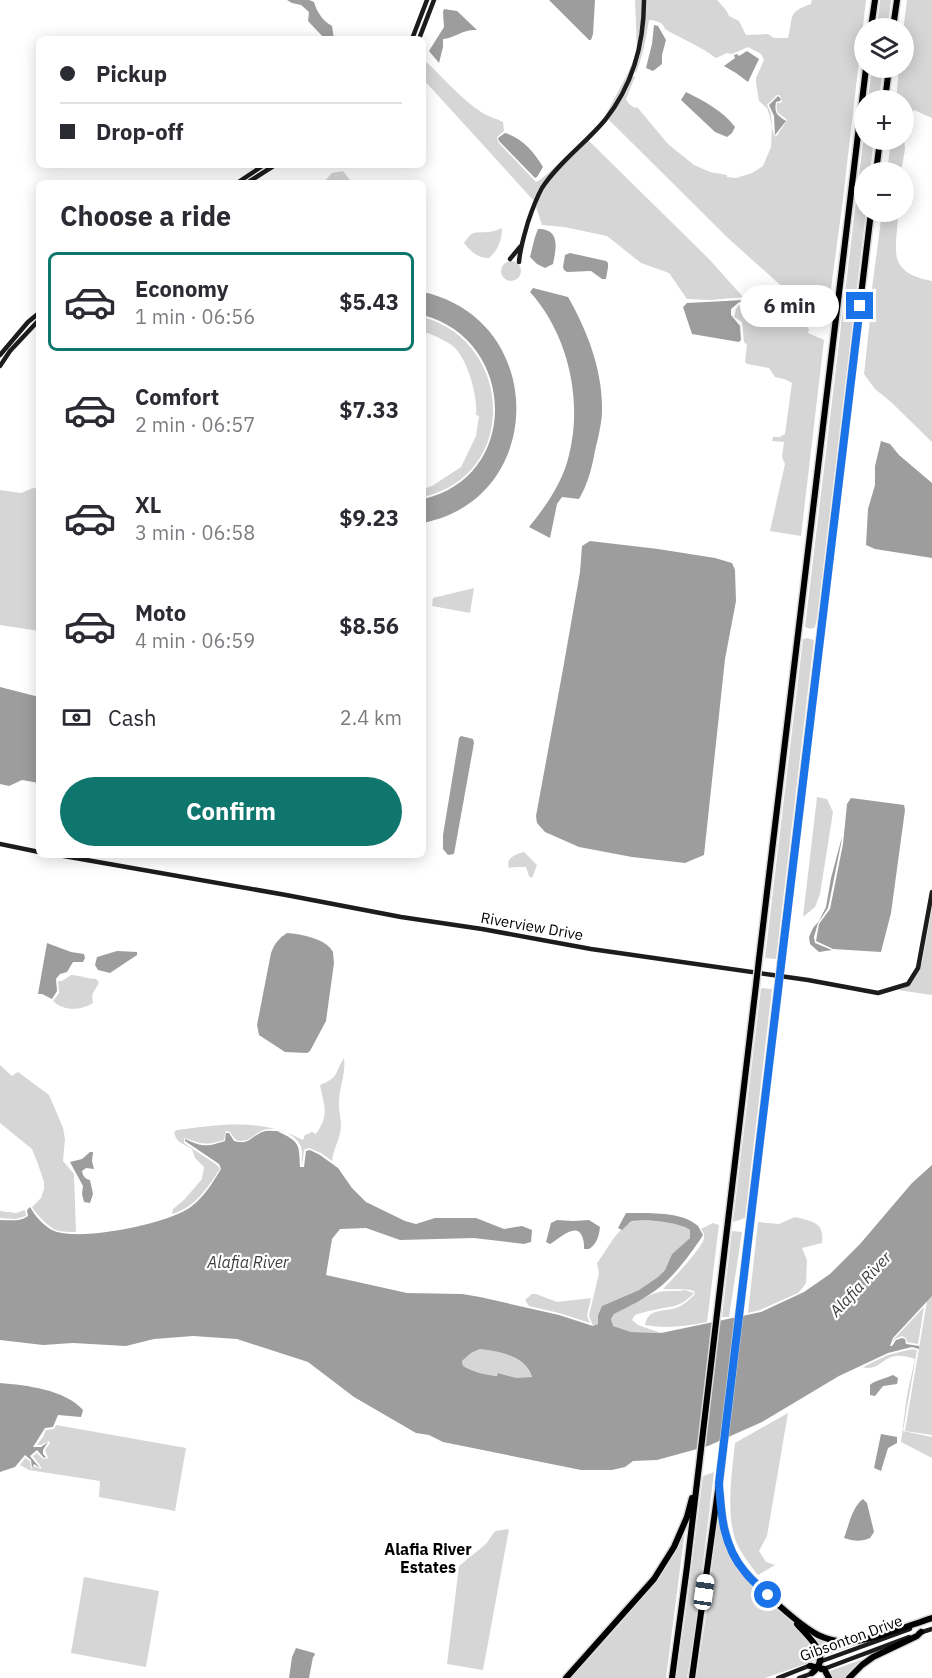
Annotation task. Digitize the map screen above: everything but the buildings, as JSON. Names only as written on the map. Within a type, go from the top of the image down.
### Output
[{"type":"highway","points":[[872,18],[874,0]]},
{"type":"highway","points":[[894,18],[897,0]]},
{"type":"highway","points":[[672,1678],[686,1578],[865,78]]},
{"type":"highway","points":[[692,1678],[752,1217],[871,222]]},
{"type":"highway","points":[[566,1678],[654,1580],[665,1564],[687,1517],[697,1481]]},
{"type":"highway","points":[[719,1483],[724,1532],[736,1560],[746,1574],[816,1645],[820,1652],[821,1666],[829,1678]]},
{"type":"highway","points":[[782,1608],[817,1634],[842,1642],[861,1640],[932,1619]]},
{"type":"highway","points":[[849,1678],[873,1657],[921,1632]]},
{"type":"highway","points":[[811,1669],[821,1666]]},
{"type":"street","points":[[413,36],[427,0]]},
{"type":"street","points":[[420,36],[434,0]]},
{"type":"street","points":[[519,262],[520,247],[535,203],[545,184],[604,121],[633,74],[642,40],[644,0]]},
{"type":"street","points":[[242,180],[260,168]]},
{"type":"street","points":[[252,180],[270,168]]},
{"type":"street","points":[[510,259],[520,247]]},
{"type":"street","points":[[0,355],[36,316]]},
{"type":"street","points":[[0,366],[10,351],[36,324]]},
{"type":"street","points":[[0,844],[36,851]]},
{"type":"street","name":"Riverview Drive","points":[[75,858],[591,949],[808,980],[878,993],[908,984],[918,968],[932,892]]},
{"type":"street","name":"Gibsonton Drive","points":[[821,1666],[932,1619]]},
{"type":"street","name":"Gibsonton Drive","points":[[821,1666],[932,1629]]},
{"type":"street","name":"Gibsonton Drive","points":[[778,1678],[811,1669]]},
{"type":"street","name":"Gibsonton Drive","points":[[799,1678],[811,1669]]},
{"type":"shaded area","points":[[635,0],[642,0],[637,49]]},
{"type":"shaded area","points":[[646,0],[717,0],[729,16],[739,21],[746,35],[768,34],[774,38],[788,38],[792,16],[798,10],[811,4],[812,0],[866,0],[864,18],[854,18],[854,78],[857,78],[826,326],[729,239],[608,119],[626,93],[633,76],[635,77],[626,99],[629,104],[637,107],[668,144],[694,165],[710,172],[736,178],[752,173],[763,166],[771,147],[770,117],[767,108],[759,101],[756,83],[764,60],[761,54],[748,47],[716,58],[665,29],[660,23],[649,20],[636,73],[643,36]],"holes":[[[777,95],[782,100],[781,103],[777,103],[777,110],[787,120],[776,137],[767,105]]]},
{"type":"shaded area","points":[[880,0],[891,0],[889,18],[878,18]]},
{"type":"shaded area","points":[[907,0],[932,0],[932,118],[914,110],[914,90],[897,90],[898,78],[914,78],[914,18],[905,18]]},
{"type":"shaded area","points":[[635,56],[629,76],[605,116],[628,73]]},
{"type":"shaded area","points":[[426,62],[473,106],[484,114],[503,122],[504,131],[497,137],[498,142],[536,182],[561,162],[534,201],[426,82]]},
{"type":"shaded area","points":[[871,78],[882,78],[880,90],[869,90]]},
{"type":"shaded area","points":[[588,140],[709,259],[743,297],[712,300],[687,299],[669,273],[641,263],[607,236],[542,225],[536,207],[540,197],[558,170]]},
{"type":"shaded area","points":[[862,150],[873,150],[871,162],[861,162]]},
{"type":"shaded area","points":[[890,150],[905,150],[903,162],[888,162]]},
{"type":"shaded area","points":[[343,171],[350,180],[326,180],[332,173]]},
{"type":"shaded area","points":[[854,218],[854,222],[865,222],[817,619],[815,627],[811,629],[805,627]]},
{"type":"shaded area","points":[[881,222],[897,222],[896,247],[900,264],[916,277],[932,281],[932,442],[875,389],[864,374]]},
{"type":"shaded area","points":[[502,228],[499,244],[489,258],[475,254],[464,243],[474,233],[491,232]]},
{"type":"shaded area","points":[[511,261],[518,264],[521,271],[518,278],[511,281],[504,278],[501,271],[504,264]]},
{"type":"shaded area","points":[[748,302],[759,315],[778,313],[788,316],[806,326],[809,329],[808,333],[824,340],[801,536],[770,531],[785,464],[782,457],[784,442],[772,441],[773,437],[785,434],[792,383],[775,377],[769,368],[745,362],[747,345],[744,342],[742,322],[734,317],[738,306]]},
{"type":"shaded area","points":[[426,318],[453,331],[475,353],[488,379],[493,409],[489,437],[476,464],[454,484],[426,496],[426,488],[461,467],[476,436],[479,416],[476,415],[471,380],[460,355],[445,341],[426,333]]},
{"type":"shaded area","points":[[36,488],[36,631],[0,625],[0,490],[21,493]]},
{"type":"shaded area","points":[[474,588],[470,613],[432,606],[433,598]]},
{"type":"shaded area","points":[[803,639],[814,640],[776,959],[765,958]]},
{"type":"shaded area","points":[[817,797],[827,799],[833,812],[820,894],[815,907],[803,917]]},
{"type":"shaded area","points":[[524,852],[537,865],[532,878],[526,867],[509,868],[508,865],[510,859]]},
{"type":"shaded area","points":[[932,907],[932,995],[898,990],[908,986],[922,962]]},
{"type":"shaded area","points":[[71,975],[96,979],[99,982],[93,994],[93,1003],[72,1009],[62,1007],[53,1001],[59,993],[58,981]]},
{"type":"shaded area","points":[[761,988],[772,989],[745,1218],[733,1222]]},
{"type":"shaded area","points":[[344,1058],[339,1100],[341,1129],[332,1161],[309,1148],[304,1150],[302,1166],[301,1147],[286,1132],[303,1140],[305,1135],[312,1132],[316,1134],[324,1115],[320,1085],[334,1077]]},
{"type":"shaded area","points":[[0,1065],[12,1076],[18,1072],[49,1095],[63,1128],[65,1139],[63,1161],[74,1174],[76,1232],[53,1229],[32,1207],[41,1198],[44,1182],[32,1149],[0,1123]]},
{"type":"shaded area","points":[[242,1124],[271,1129],[261,1131],[243,1141],[236,1140],[230,1132],[226,1131],[224,1140],[208,1144],[184,1138],[184,1143],[220,1169],[194,1202],[172,1214],[173,1209],[202,1179],[204,1167],[195,1158],[192,1149],[178,1141],[174,1132]]},
{"type":"shaded area","points":[[25,1210],[26,1216],[16,1219],[0,1218],[0,1211],[16,1213]]},
{"type":"shaded area","points":[[795,1217],[816,1224],[822,1236],[822,1243],[802,1248],[807,1260],[806,1283],[798,1293],[748,1313],[758,1222],[779,1224]]},
{"type":"shaded area","points":[[635,1221],[679,1224],[690,1230],[690,1238],[672,1254],[665,1270],[658,1277],[639,1290],[602,1306],[598,1315],[598,1324],[593,1326],[589,1316],[599,1273],[597,1263],[618,1233]]},
{"type":"shaded area","points":[[713,1223],[719,1225],[707,1322],[661,1327],[645,1325],[653,1313],[679,1307],[695,1294],[690,1290],[663,1289],[703,1242],[704,1233],[701,1229]]},
{"type":"shaded area","points":[[732,1231],[742,1232],[729,1317],[722,1317]]},
{"type":"shaded area","points":[[685,1290],[694,1293],[684,1302],[676,1306],[635,1315],[632,1320],[638,1325],[661,1333],[631,1332],[612,1326],[611,1319],[614,1314],[642,1299],[659,1292]]},
{"type":"shaded area","points":[[532,1294],[557,1302],[591,1298],[587,1316],[590,1323],[529,1306],[525,1300]]},
{"type":"shaded area","points":[[932,1296],[932,1435],[905,1431],[927,1301]]},
{"type":"shaded area","points":[[924,1307],[918,1344],[907,1342],[902,1336],[895,1339],[893,1343],[894,1339]]},
{"type":"shaded area","points":[[480,1349],[511,1356],[524,1364],[532,1378],[517,1378],[499,1373],[498,1376],[489,1375],[463,1366],[462,1361]]},
{"type":"shaded area","points":[[912,1349],[917,1350],[903,1431],[932,1437],[932,1458],[901,1442],[907,1395],[915,1359],[895,1356],[872,1368],[863,1367],[888,1355]]},
{"type":"shaded area","points":[[788,1413],[767,1536],[759,1551],[766,1562],[775,1565],[758,1575],[744,1556],[733,1533],[730,1494],[735,1443]]},
{"type":"shaded area","points":[[56,1425],[186,1448],[175,1511],[99,1497],[100,1481],[29,1470],[20,1465],[25,1458],[30,1461],[31,1469],[34,1466],[41,1469],[33,1456],[37,1453],[43,1459],[48,1458],[45,1450],[49,1441],[37,1445],[46,1430],[54,1429]]},
{"type":"shaded area","points":[[714,1472],[687,1678],[676,1678],[703,1476]]},
{"type":"shaded area","points":[[720,1517],[733,1555],[816,1648],[817,1660],[765,1678],[696,1678],[718,1518]]},
{"type":"shaded area","points":[[509,1529],[483,1670],[447,1664],[459,1566],[486,1544],[495,1531]]},
{"type":"shaded area","points":[[683,1529],[685,1530],[666,1678],[571,1678],[622,1622],[649,1586]]},
{"type":"shaded area","points":[[84,1577],[159,1591],[146,1667],[71,1653]]},
{"type":"shaded area","points":[[811,1636],[861,1643],[824,1656],[821,1648]]},
{"type":"shaded area","points":[[869,1657],[847,1678],[831,1678],[830,1671]]},
{"type":"water","points":[[287,0],[314,2],[320,15],[332,26],[334,36],[322,36],[308,21],[309,12],[301,5]]},
{"type":"water","points":[[549,0],[595,0],[591,40],[589,40]]},
{"type":"water","points":[[444,9],[457,11],[477,30],[443,39],[439,63],[429,51],[444,27]]},
{"type":"water","points":[[654,25],[658,26],[666,40],[662,64],[653,71],[646,68]]},
{"type":"water","points":[[747,51],[759,59],[748,82],[724,66],[735,58],[734,55],[739,56]]},
{"type":"water","points":[[686,92],[725,116],[735,127],[732,133],[727,137],[715,132],[681,100]]},
{"type":"water","points":[[778,96],[781,99],[776,102],[775,109],[778,115],[786,121],[775,135],[774,116],[769,105]]},
{"type":"water","points":[[505,133],[522,142],[536,156],[543,167],[537,177],[535,178],[499,141],[498,138]]},
{"type":"water","points":[[538,229],[550,232],[555,241],[553,264],[545,268],[530,257]]},
{"type":"water","points":[[570,253],[606,261],[608,267],[606,279],[602,279],[591,271],[567,272],[564,270],[565,255]]},
{"type":"water","points":[[533,288],[568,297],[593,351],[602,395],[601,425],[587,481],[579,499],[562,497],[557,504],[550,538],[529,527],[542,511],[563,475],[573,434],[573,390],[563,348],[554,327],[530,292]]},
{"type":"water","points":[[426,293],[464,309],[493,336],[510,370],[516,408],[511,446],[493,480],[464,507],[426,522],[426,498],[455,486],[478,464],[491,438],[495,408],[490,378],[476,351],[454,329],[426,316]]},
{"type":"water","points":[[744,300],[744,303],[739,302],[731,309],[731,315],[740,326],[741,340],[739,342],[692,334],[683,307],[687,303]]},
{"type":"water","points":[[881,441],[890,444],[899,455],[932,483],[932,558],[875,549],[866,545],[868,509],[875,485],[875,466]]},
{"type":"water","points":[[590,541],[715,558],[732,563],[735,570],[736,601],[725,659],[704,855],[685,863],[632,857],[579,847],[545,832],[537,823],[536,816],[580,572],[582,546]]},
{"type":"water","points":[[0,687],[36,696],[36,782],[22,780],[9,786],[0,784]]},
{"type":"water","points":[[461,736],[473,739],[474,743],[454,854],[448,855],[443,849],[443,835]]},
{"type":"water","points":[[851,798],[904,805],[905,810],[891,913],[881,952],[833,949],[816,941],[819,924],[830,909],[843,844],[847,804]]},
{"type":"water","points":[[842,837],[828,908],[818,923],[814,937],[815,943],[832,950],[819,952],[810,944],[809,937],[826,907]]},
{"type":"water","points":[[287,933],[320,941],[330,947],[333,952],[334,963],[326,1021],[307,1053],[285,1052],[259,1035],[257,1025],[271,953],[277,941]]},
{"type":"water","points":[[47,943],[84,954],[85,958],[83,962],[73,962],[67,972],[60,974],[56,979],[57,991],[52,999],[38,994]]},
{"type":"water","points":[[117,951],[137,952],[137,955],[110,973],[98,970],[95,965],[97,957]]},
{"type":"water","name":"Alafia River","points":[[264,1131],[277,1131],[297,1144],[300,1167],[304,1167],[306,1151],[310,1150],[320,1155],[338,1168],[352,1188],[366,1202],[405,1221],[416,1224],[435,1218],[476,1218],[504,1229],[522,1226],[532,1230],[531,1242],[524,1244],[474,1238],[400,1240],[366,1228],[340,1229],[332,1239],[326,1275],[407,1293],[462,1294],[480,1297],[559,1315],[593,1326],[598,1324],[598,1315],[602,1306],[639,1290],[658,1277],[665,1270],[672,1254],[690,1238],[690,1230],[685,1227],[646,1220],[633,1221],[622,1230],[618,1228],[626,1213],[674,1215],[691,1221],[698,1226],[703,1235],[683,1263],[660,1287],[614,1314],[611,1319],[613,1326],[631,1332],[661,1333],[761,1312],[804,1292],[830,1274],[860,1244],[912,1183],[932,1165],[932,1296],[893,1338],[890,1346],[902,1338],[905,1339],[906,1344],[919,1346],[919,1349],[912,1347],[888,1353],[839,1376],[762,1422],[708,1446],[657,1460],[633,1461],[625,1467],[612,1470],[581,1470],[443,1442],[429,1435],[416,1433],[354,1397],[308,1362],[237,1339],[193,1336],[154,1339],[126,1346],[73,1343],[43,1345],[0,1340],[0,1220],[25,1218],[28,1216],[27,1210],[30,1207],[45,1226],[52,1230],[82,1234],[102,1233],[165,1219],[197,1202],[221,1169],[219,1164],[185,1139],[200,1145],[209,1145],[225,1141],[226,1133],[229,1133],[234,1141],[243,1142]],"holes":[[[480,1349],[503,1353],[518,1359],[529,1370],[532,1377],[517,1378],[498,1373],[497,1376],[488,1375],[463,1366],[462,1361]]]},
{"type":"water","points":[[93,1152],[94,1169],[86,1168],[82,1171],[84,1177],[90,1180],[93,1194],[90,1203],[84,1202],[83,1186],[70,1162],[82,1159]]},
{"type":"water","points":[[557,1220],[589,1220],[600,1227],[596,1242],[589,1249],[584,1249],[580,1233],[572,1231],[550,1244],[546,1242],[551,1223]]},
{"type":"water","points":[[893,1375],[898,1378],[897,1384],[883,1386],[875,1396],[870,1395],[870,1385]]},
{"type":"water","points":[[0,1383],[33,1387],[56,1393],[76,1403],[83,1410],[81,1417],[58,1415],[53,1427],[45,1428],[33,1447],[41,1447],[48,1442],[43,1450],[46,1457],[44,1458],[37,1450],[30,1456],[40,1468],[34,1464],[32,1468],[31,1460],[25,1455],[15,1467],[0,1472]]},
{"type":"water","points":[[881,1434],[897,1437],[897,1443],[888,1448],[881,1471],[874,1468]]},
{"type":"water","points":[[863,1499],[867,1503],[874,1532],[870,1538],[863,1540],[844,1538],[853,1511]]},
{"type":"water","points":[[296,1648],[315,1655],[309,1678],[289,1678],[292,1657]]},
{"type":"district","name":"Alafia River Estates","points":[[428,1558]]},
{"type":"route","points":[[768,1595],[746,1574],[729,1546],[722,1521],[719,1483],[860,306]]}]
